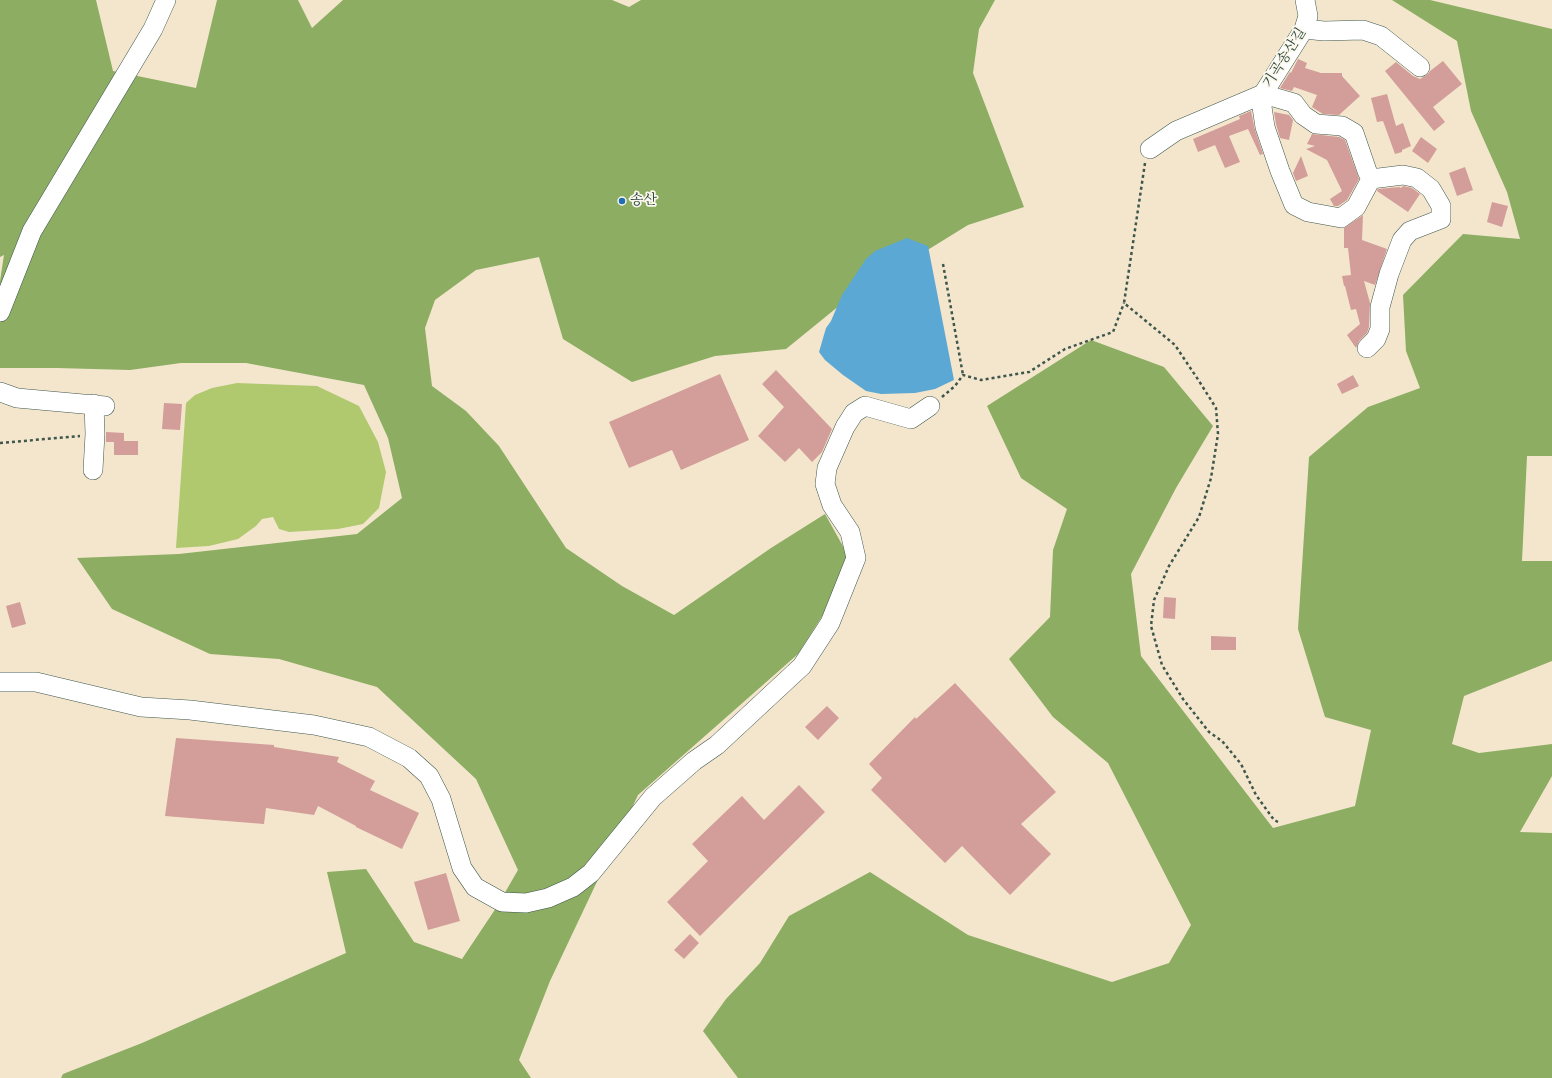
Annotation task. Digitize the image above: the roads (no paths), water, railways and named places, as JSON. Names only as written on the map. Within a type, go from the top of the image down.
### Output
[{"type":"street","points":[[0,312],[32,232],[153,29],[166,0]]},
{"type":"street","name":"기곡송산길","points":[[1305,0],[1308,16],[1304,29],[1263,94],[1294,104],[1303,116],[1316,124],[1342,126],[1354,133],[1367,171],[1372,179]]},
{"type":"street","points":[[1304,29],[1324,31],[1363,30],[1381,36],[1420,67]]},
{"type":"street","points":[[1150,149],[1176,131],[1263,94],[1262,107],[1265,127],[1280,171],[1294,204],[1308,212],[1341,218],[1356,207],[1372,179],[1403,175],[1417,178],[1430,189],[1440,206],[1441,219],[1410,231],[1402,240],[1389,274],[1380,308],[1380,329],[1376,339],[1367,348]]},
{"type":"street","points":[[0,392],[17,398],[100,405],[94,434],[93,470]]},
{"type":"street","points":[[0,682],[36,682],[141,707],[190,710],[314,725],[369,737],[409,758],[429,776],[441,799],[462,868],[475,887],[502,902],[526,903],[548,898],[573,888],[591,873],[653,797],[694,761],[717,745],[802,666],[830,623],[856,558],[850,532],[832,505],[825,484],[827,468],[845,427],[854,413],[865,406],[910,419],[930,406]]},
{"type":"water","points":[[907,238],[928,246],[954,380],[935,389],[915,393],[881,394],[866,391],[843,375],[825,360],[819,352],[826,328],[831,321],[842,295],[866,259],[875,251]]},
{"type":"place","name":"송산","points":[[622,201]]}]
